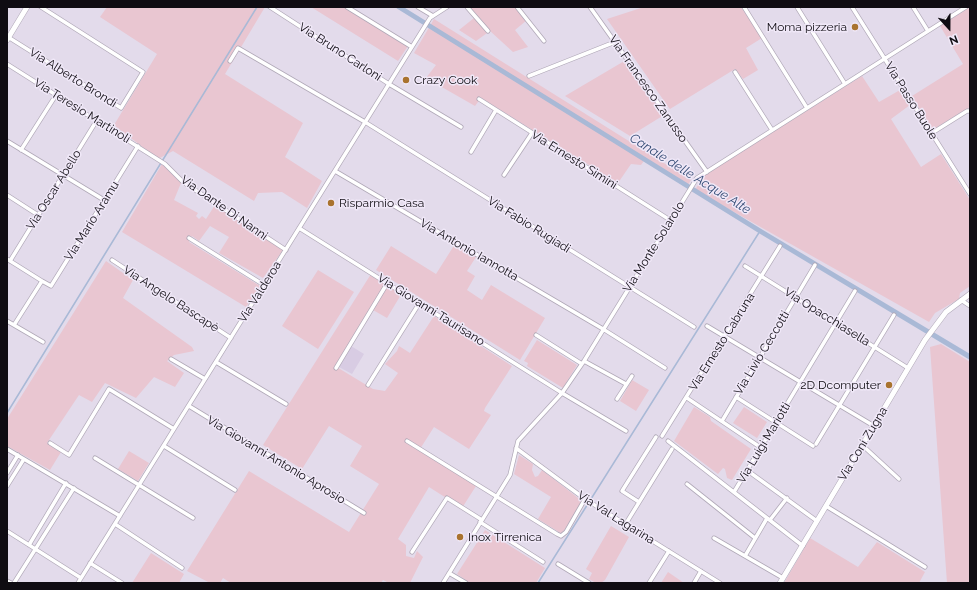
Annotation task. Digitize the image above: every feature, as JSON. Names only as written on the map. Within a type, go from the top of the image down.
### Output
[{"type":"street","points":[[7,38],[27,7]]},
{"type":"street","name":"Via Alberto Brondi","points":[[7,38],[121,108],[144,72],[41,7]]},
{"type":"street","name":"Via Bruno Carloni","points":[[270,7],[390,84],[461,127]]},
{"type":"street","points":[[347,7],[412,47]]},
{"type":"street","points":[[418,7],[431,17]]},
{"type":"street","name":"Via Valderoa","points":[[78,583],[422,31],[431,17],[447,7]]},
{"type":"street","points":[[467,7],[488,31]]},
{"type":"street","points":[[517,7],[544,41]]},
{"type":"street","name":"Via Francesco Zanusso","points":[[590,7],[707,172]]},
{"type":"street","points":[[744,7],[808,108]]},
{"type":"street","points":[[797,7],[845,84]]},
{"type":"street","name":"Via Passo Buole","points":[[852,7],[970,194]]},
{"type":"street","points":[[914,7],[928,31]]},
{"type":"street","name":"Via Monte Solarolo","points":[[443,583],[510,475],[518,441],[562,393],[583,362],[697,178],[965,7]]},
{"type":"street","points":[[529,76],[615,42]]},
{"type":"street","name":"Via Fabio Rugiadi","points":[[230,61],[238,48],[365,122],[694,326]]},
{"type":"street","name":"Via Teresio Martinoli","points":[[7,64],[138,146],[164,164]]},
{"type":"street","points":[[735,72],[772,130]]},
{"type":"street","points":[[21,150],[56,95]]},
{"type":"street","name":"Via Ernesto Simini","points":[[479,99],[670,220]]},
{"type":"street","points":[[471,152],[496,110]]},
{"type":"street","points":[[932,133],[967,111],[970,111]]},
{"type":"street","name":"Via Oscar Abello","points":[[9,260],[97,120]]},
{"type":"street","points":[[504,175],[532,133]]},
{"type":"street","points":[[7,141],[104,200]]},
{"type":"street","name":"Via Mario Aramu","points":[[42,281],[51,286],[138,146]]},
{"type":"street","name":"Via Dante Di Nanni","points":[[164,164],[183,182],[286,250]]},
{"type":"street","name":"Via Antonio Iannotta","points":[[335,172],[603,329],[666,368]]},
{"type":"street","points":[[7,195],[38,215]]},
{"type":"street","name":"Via Giovanni Taurisano","points":[[299,228],[420,302],[562,393],[626,431]]},
{"type":"street","points":[[189,238],[264,285]]},
{"type":"street","name":"Via Ernesto Cabruna","points":[[662,436],[780,246]]},
{"type":"street","points":[[9,260],[42,281],[14,325]]},
{"type":"street","name":"Via Angelo Bascapè","points":[[112,260],[231,338]]},
{"type":"street","name":"Via Livio Ceccotti","points":[[722,421],[815,265]]},
{"type":"street","name":"Via Opacchiasella","points":[[745,266],[908,368]]},
{"type":"street","points":[[336,368],[388,282]]},
{"type":"street","name":"Via Luigi Mariotti","points":[[734,492],[855,291]]},
{"type":"street","name":"Via Coni Zugna","points":[[781,581],[925,340],[946,312],[970,294]]},
{"type":"street","points":[[961,300],[970,306]]},
{"type":"street","points":[[368,385],[420,302]]},
{"type":"street","points":[[736,397],[814,445],[876,348],[894,315]]},
{"type":"street","points":[[7,321],[43,342]]},
{"type":"street","points":[[707,326],[874,426]]},
{"type":"street","points":[[536,336],[626,384]]},
{"type":"street","points":[[171,359],[205,379]]},
{"type":"street","points":[[216,362],[286,404]]},
{"type":"street","points":[[617,399],[632,376]]},
{"type":"street","points":[[50,443],[69,455],[109,389],[174,429]]},
{"type":"street","points":[[687,398],[760,447]]},
{"type":"street","name":"Via Giovanni Antonio Aprosio","points":[[189,406],[364,513]]},
{"type":"street","points":[[639,502],[622,491],[656,437]]},
{"type":"street","points":[[407,441],[561,536],[566,532],[585,499]]},
{"type":"street","points":[[668,441],[803,546]]},
{"type":"street","points":[[862,445],[899,478]]},
{"type":"street","points":[[164,446],[235,490]]},
{"type":"street","name":"Via Val Lagarina","points":[[516,448],[585,499],[720,583]]},
{"type":"street","points":[[7,449],[120,516]]},
{"type":"street","points":[[625,525],[672,449]]},
{"type":"street","points":[[7,473],[18,455]]},
{"type":"street","points":[[95,458],[193,518]]},
{"type":"street","points":[[7,486],[24,459]]},
{"type":"street","points":[[748,471],[817,521]]},
{"type":"street","points":[[29,545],[66,483]]},
{"type":"street","points":[[687,484],[755,538]]},
{"type":"street","points":[[14,583],[74,488]]},
{"type":"street","points":[[412,552],[447,498],[543,562]]},
{"type":"street","points":[[745,556],[755,538],[768,520],[787,498]]},
{"type":"street","points":[[826,506],[925,567]]},
{"type":"street","points":[[114,524],[182,568]]},
{"type":"street","points":[[7,531],[81,578]]},
{"type":"street","points":[[714,538],[745,556],[781,581]]},
{"type":"street","points":[[649,583],[669,551]]},
{"type":"street","points":[[90,563],[122,583]]},
{"type":"street","points":[[558,564],[589,583]]},
{"type":"street","points":[[694,583],[701,571]]},
{"type":"street","points":[[449,573],[466,583]]},
{"type":"street","points":[[7,581],[11,583]]},
{"type":"shaded area","points":[[107,7],[265,7],[225,74],[303,123],[285,157],[322,181],[307,208],[282,192],[258,193],[254,201],[173,151],[158,159],[114,125],[157,54],[100,17]]},
{"type":"shaded area","points":[[311,7],[344,7],[408,46],[398,61]]},
{"type":"shaded area","points":[[464,7],[516,7],[527,20],[515,30],[528,47],[513,52],[490,31],[476,41],[459,30],[474,18]]},
{"type":"shaded area","points":[[644,7],[741,7],[762,38],[746,48],[758,70],[743,79],[735,69],[670,109],[607,19]]},
{"type":"shaded area","points":[[970,7],[970,107],[934,129],[931,128],[912,96],[963,64],[940,26]]},
{"type":"shaded area","points":[[434,19],[691,180],[688,185],[646,158],[641,165],[631,164],[618,183],[481,98],[475,106],[426,78],[436,65],[414,53]]},
{"type":"shaded area","points":[[626,60],[664,115],[630,136],[565,96]]},
{"type":"shaded area","points":[[862,76],[879,102],[900,90],[910,105],[891,119],[921,167],[941,154],[970,200],[970,286],[960,293],[959,299],[935,313],[929,322],[695,190],[704,175]]},
{"type":"shaded area","points":[[162,164],[181,183],[174,200],[198,213],[196,216],[199,219],[202,216],[206,219],[215,205],[283,250],[263,278],[219,253],[229,237],[210,226],[199,241],[192,236],[189,242],[260,286],[246,307],[122,232]]},
{"type":"shaded area","points":[[455,244],[476,257],[467,271],[475,276],[467,290],[482,300],[491,285],[545,318],[520,360],[376,270],[391,246],[436,274]]},
{"type":"shaded area","points":[[106,261],[133,280],[123,298],[192,347],[194,351],[174,355],[167,361],[184,373],[175,387],[154,377],[136,398],[105,383],[92,402],[79,395],[47,443],[61,452],[50,470],[7,446],[7,419]]},
{"type":"shaded area","points":[[318,270],[354,292],[318,349],[282,326]]},
{"type":"shaded area","points":[[371,274],[386,283],[335,366],[373,389],[385,391],[398,373],[385,364],[397,351],[399,346],[410,353],[434,316],[512,366],[485,408],[484,411],[491,415],[469,449],[434,427],[420,449],[476,486],[462,508],[429,487],[398,539],[406,545],[406,556],[414,558],[417,551],[423,557],[410,583],[389,583],[383,580],[381,583],[231,583],[223,578],[220,583],[210,583],[187,571],[249,471],[349,532],[379,484],[350,466],[362,446],[329,426],[302,469],[263,445]]},
{"type":"shaded area","points":[[388,284],[402,293],[387,318],[373,310]]},
{"type":"shaded area","points":[[537,340],[577,365],[563,388],[527,366],[528,363],[524,361]]},
{"type":"shaded area","points":[[941,344],[970,362],[970,583],[947,583],[930,347]]},
{"type":"shaded area","points":[[351,346],[364,354],[352,374],[339,367]]},
{"type":"shaded area","points":[[632,380],[649,390],[636,411],[620,401]]},
{"type":"shaded area","points":[[694,407],[710,417],[711,421],[751,449],[732,480],[727,478],[725,469],[723,468],[718,474],[674,441]]},
{"type":"shaded area","points":[[744,407],[767,422],[757,438],[733,423]]},
{"type":"shaded area","points":[[129,451],[149,463],[138,481],[118,469]]},
{"type":"shaded area","points":[[519,455],[533,464],[532,470],[535,477],[538,476],[542,470],[582,501],[562,534],[538,519],[551,497],[514,474]]},
{"type":"shaded area","points":[[611,526],[629,537],[605,580],[601,583],[596,583],[589,579],[592,573],[586,569]]},
{"type":"shaded area","points":[[485,530],[545,568],[536,583],[470,583],[457,574]]},
{"type":"shaded area","points":[[810,538],[858,567],[877,542],[925,572],[919,583],[784,583]]},
{"type":"shaded area","points":[[151,553],[184,574],[179,583],[132,583]]},
{"type":"shaded area","points":[[668,572],[684,583],[661,583]]},
{"type":"waterway","points":[[7,413],[257,7]]},
{"type":"waterway","name":"Canale delle Acque Alte","points":[[399,7],[760,231],[970,357]]},
{"type":"waterway","points":[[538,583],[760,231]]},
{"type":"place","name":"Moma pizzeria","points":[[855,27]]},
{"type":"place","name":"Crazy Cook","points":[[406,80]]},
{"type":"place","name":"Risparmio Casa","points":[[331,203]]},
{"type":"place","name":"2D Dcomputer","points":[[889,385]]},
{"type":"place","name":"Inox Tirrenica","points":[[460,537]]}]
